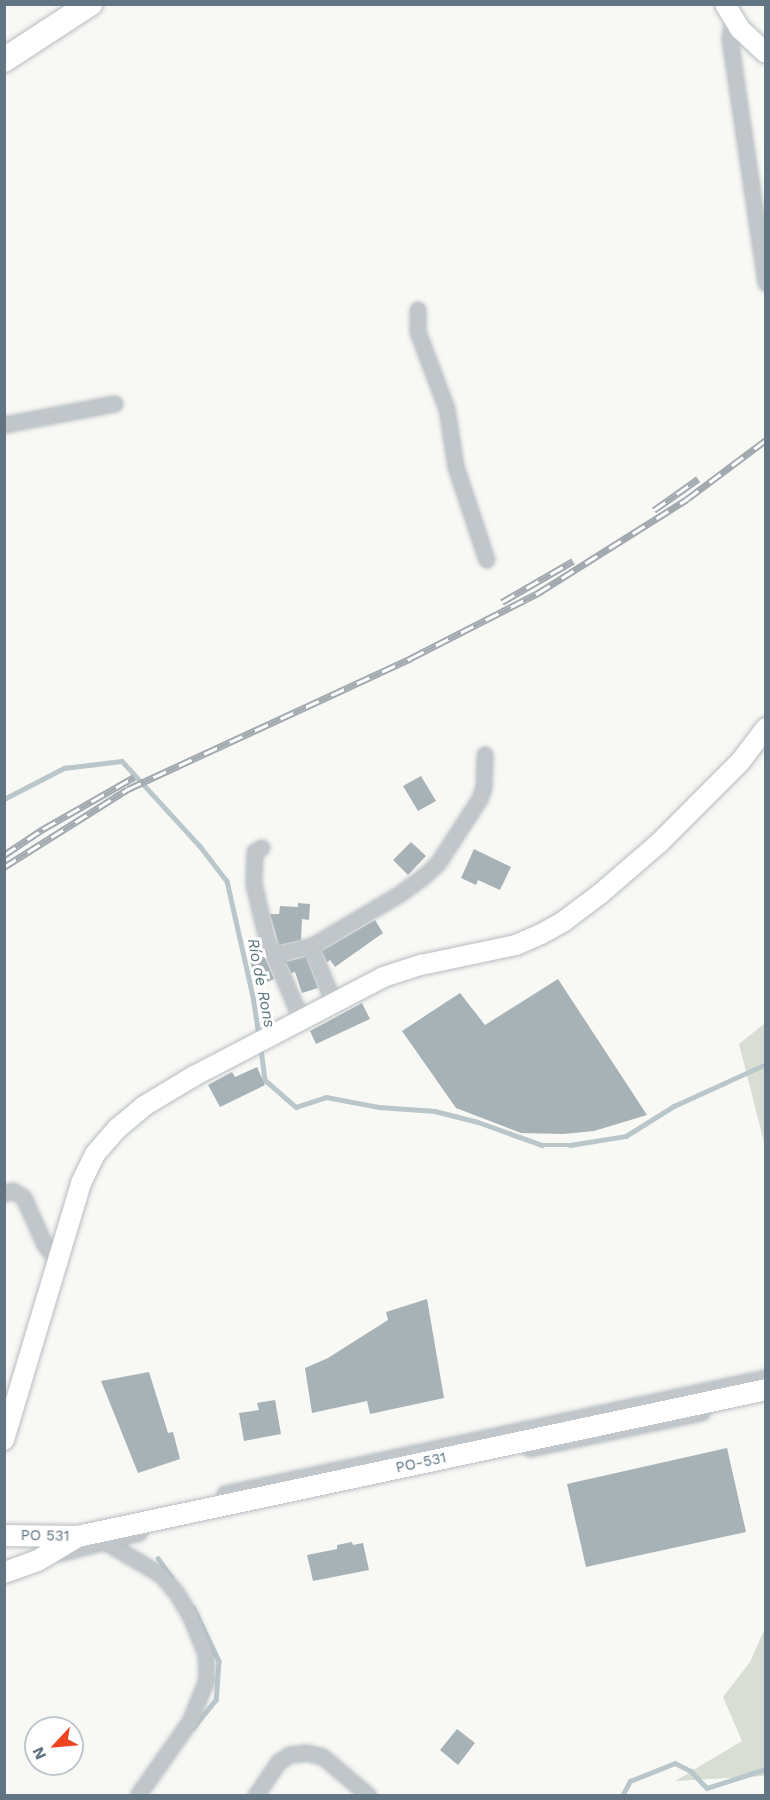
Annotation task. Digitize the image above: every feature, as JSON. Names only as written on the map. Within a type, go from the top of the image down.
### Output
[{"type":"highway","points":[[4,60],[90,4]]},
{"type":"main road","points":[[729,12],[765,53]]},
{"type":"main road","points":[[4,1440],[57,1259],[88,1166],[118,1128],[151,1101],[334,1003],[400,971],[499,950],[541,934],[564,921],[600,894],[658,843],[740,762],[765,728]]},
{"type":"main road","name":"PO-531","points":[[77,1536],[765,1389]]},
{"type":"main road","points":[[4,1536],[11,1546],[12,1555],[4,1572]]},
{"type":"main road","name":"PO 531","points":[[4,1536],[77,1536]]},
{"type":"main road","name":"PO 531","points":[[38,1560],[77,1536]]},
{"type":"main road","name":"PO-531","points":[[4,1572],[38,1560]]},
{"type":"street","points":[[729,12],[730,39],[765,283]]},
{"type":"street","points":[[418,310],[418,332],[447,408],[456,467],[487,560]]},
{"type":"street","points":[[4,425],[115,404]]},
{"type":"street","points":[[275,955],[311,947],[414,886],[438,864],[480,799],[484,788],[485,755]]},
{"type":"street","points":[[262,848],[255,852],[254,884],[267,939],[302,1021]]},
{"type":"street","points":[[311,947],[334,1003]]},
{"type":"street","points":[[4,1194],[13,1191],[24,1198],[45,1245],[57,1259]]},
{"type":"street","name":"PO-531","points":[[28,1535],[765,1378]]},
{"type":"street","name":"PO-531","points":[[38,1560],[105,1542],[470,1458],[546,1447],[765,1400]]},
{"type":"street","points":[[105,1542],[161,1575],[176,1592],[206,1654],[207,1680],[190,1722],[138,1796]]},
{"type":"street","points":[[256,1796],[279,1762],[290,1755],[307,1753],[323,1757],[369,1796]]},
{"type":"shaded area","points":[[765,1023],[765,1146],[739,1044]]},
{"type":"shaded area","points":[[765,1628],[765,1776],[675,1781],[742,1741],[723,1697],[750,1662]]},
{"type":"building","points":[[421,776],[436,801],[418,811],[403,786]]},
{"type":"building","points":[[411,842],[426,856],[408,875],[393,860]]},
{"type":"building","points":[[474,849],[511,867],[500,890],[478,880],[476,885],[461,878]]},
{"type":"building","points":[[298,903],[310,904],[309,920],[302,919],[301,940],[279,945],[270,914],[279,914],[280,906],[298,907]]},
{"type":"building","points":[[375,920],[383,933],[335,967],[330,960],[327,962],[322,951]]},
{"type":"building","points":[[263,953],[274,979],[258,986],[249,958]]},
{"type":"building","points":[[306,957],[318,988],[302,993],[295,972],[291,973],[286,962]]},
{"type":"building","points":[[558,979],[647,1115],[594,1131],[563,1134],[521,1133],[456,1108],[402,1031],[460,993],[485,1025]]},
{"type":"building","points":[[362,1003],[370,1019],[316,1044],[310,1031]]},
{"type":"building","points":[[257,1067],[265,1085],[220,1107],[208,1085],[232,1072],[235,1077]]},
{"type":"building","points":[[427,1299],[444,1398],[370,1414],[367,1401],[312,1413],[305,1368],[328,1358],[388,1320],[386,1312]]},
{"type":"building","points":[[149,1372],[168,1433],[173,1432],[180,1459],[138,1473],[101,1381]]},
{"type":"building","points":[[275,1400],[281,1434],[244,1441],[239,1413],[259,1410],[257,1403]]},
{"type":"building","points":[[727,1448],[746,1532],[586,1567],[567,1484]]},
{"type":"building","points":[[352,1542],[353,1545],[363,1543],[369,1570],[313,1581],[307,1555],[337,1549],[337,1545]]},
{"type":"building","points":[[457,1729],[475,1743],[458,1765],[440,1750]]},
{"type":"waterway","name":"Río de Rons","points":[[4,799],[64,768],[122,761],[200,846],[227,881],[253,996],[259,1036]]},
{"type":"waterway","name":"Río de Rons","points":[[261,1048],[265,1080],[296,1107],[326,1097],[379,1107],[435,1111],[478,1122],[542,1145],[570,1145],[626,1136],[674,1106],[766,1064]]},
{"type":"waterway","points":[[158,1558],[172,1578]]},
{"type":"waterway","points":[[193,1607],[219,1661],[216,1700],[193,1728]]},
{"type":"waterway","points":[[622,1796],[630,1781],[675,1763],[691,1771],[707,1788],[766,1769]]},
{"type":"railway","points":[[4,867],[128,789],[411,658],[538,593],[687,499],[766,440]]},
{"type":"railway","points":[[654,510],[698,479]]},
{"type":"railway","points":[[502,602],[573,561]]},
{"type":"railway","points":[[4,855],[43,829],[134,777]]}]
